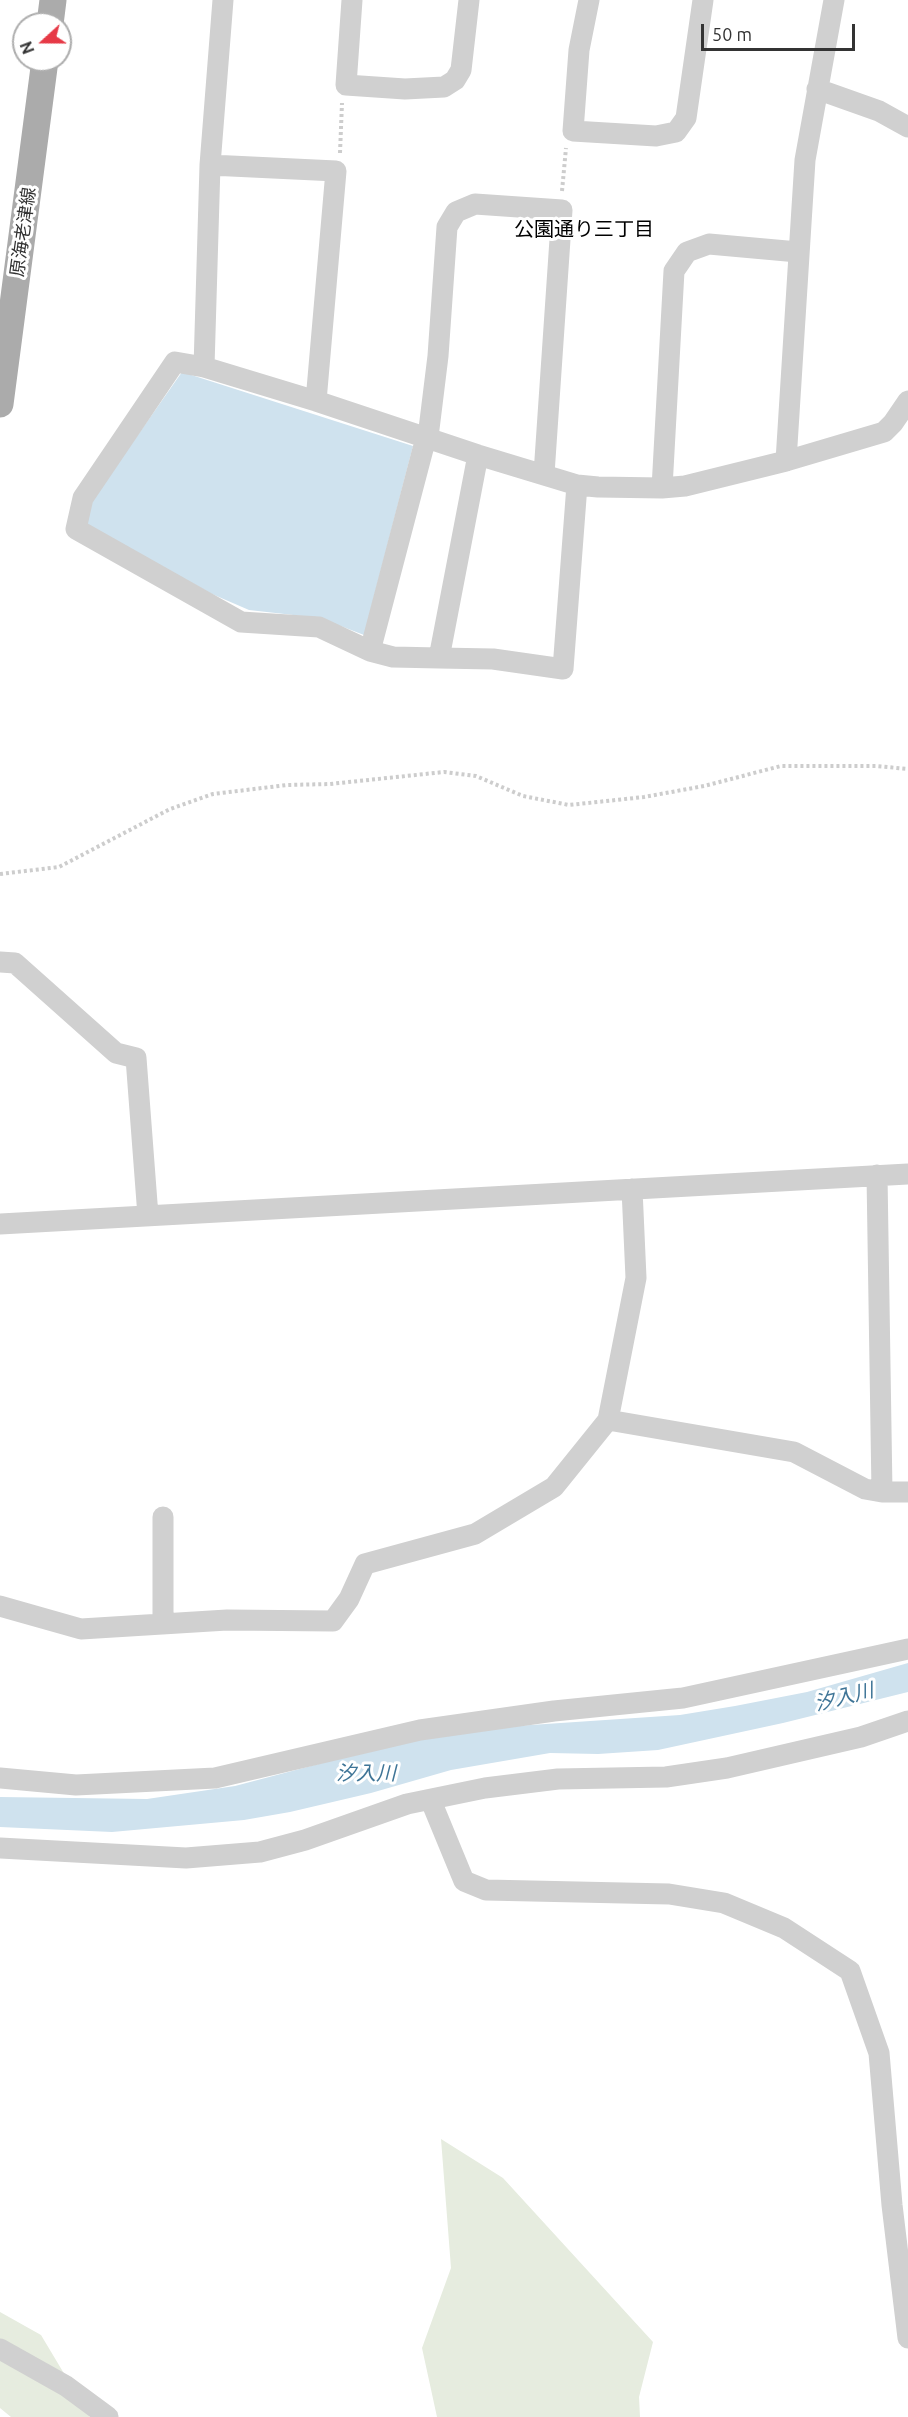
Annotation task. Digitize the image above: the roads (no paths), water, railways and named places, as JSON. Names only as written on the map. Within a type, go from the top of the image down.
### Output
[{"type":"main road","name":"原海老津線","points":[[0,404],[43,72]]},
{"type":"street","points":[[204,367],[210,165],[223,0]]},
{"type":"street","points":[[352,0],[346,85],[405,89],[444,87],[454,80],[461,70],[470,0]]},
{"type":"street","points":[[589,0],[579,50],[573,131],[656,136],[676,132],[686,118],[703,0]]},
{"type":"street","points":[[786,461],[805,160],[834,0]]},
{"type":"street","points":[[817,89],[879,111],[908,127]]},
{"type":"street","points":[[210,165],[336,171],[316,401]]},
{"type":"street","points":[[370,651],[428,437],[438,356],[447,227],[456,212],[475,204],[562,210],[544,474]]},
{"type":"street","points":[[662,489],[674,271],[687,252],[709,244],[798,252]]},
{"type":"street","points":[[577,485],[563,669],[494,659],[393,657],[370,651],[319,627],[242,622],[76,529],[83,498],[175,362],[204,367],[316,401],[577,485],[662,489],[685,486],[786,461],[884,432],[894,423],[908,401]]},
{"type":"street","points":[[438,658],[478,455]]},
{"type":"street","points":[[0,962],[15,963],[116,1053],[135,1058],[148,1216]]},
{"type":"street","points":[[0,1224],[908,1174]]},
{"type":"street","points":[[878,1175],[882,1492]]},
{"type":"street","points":[[0,1606],[81,1629],[226,1620],[333,1621],[349,1599],[364,1564],[475,1534],[554,1487],[608,1420],[636,1278],[632,1189]]},
{"type":"street","points":[[608,1420],[794,1452],[865,1489],[882,1492],[908,1492]]},
{"type":"street","points":[[163,1517],[163,1624]]},
{"type":"street","points":[[0,1778],[76,1785],[215,1778],[420,1730],[555,1711],[683,1698],[908,1649]]},
{"type":"street","points":[[0,1848],[186,1858],[260,1852],[305,1840],[407,1804],[485,1788],[558,1779],[666,1777],[727,1768],[861,1737],[908,1721]]},
{"type":"street","points":[[430,1801],[464,1881],[486,1890],[669,1894],[724,1903],[784,1928],[850,1971],[879,2053],[892,2205],[908,2338]]},
{"type":"street","points":[[0,2349],[66,2386],[108,2417]]},
{"type":"water","points":[[182,372],[413,446],[364,635],[320,618],[249,610],[212,594],[86,524],[90,503]]},
{"type":"water","name":"汐入川","points":[[908,1663],[908,1692],[783,1723],[658,1750],[598,1754],[550,1753],[451,1770],[371,1793],[244,1820],[112,1832],[0,1827],[0,1797],[147,1799],[235,1786],[402,1742],[501,1727],[680,1715],[735,1706],[807,1692]]},
{"type":"district","name":"公園通り三丁目","points":[[584,229]]}]
